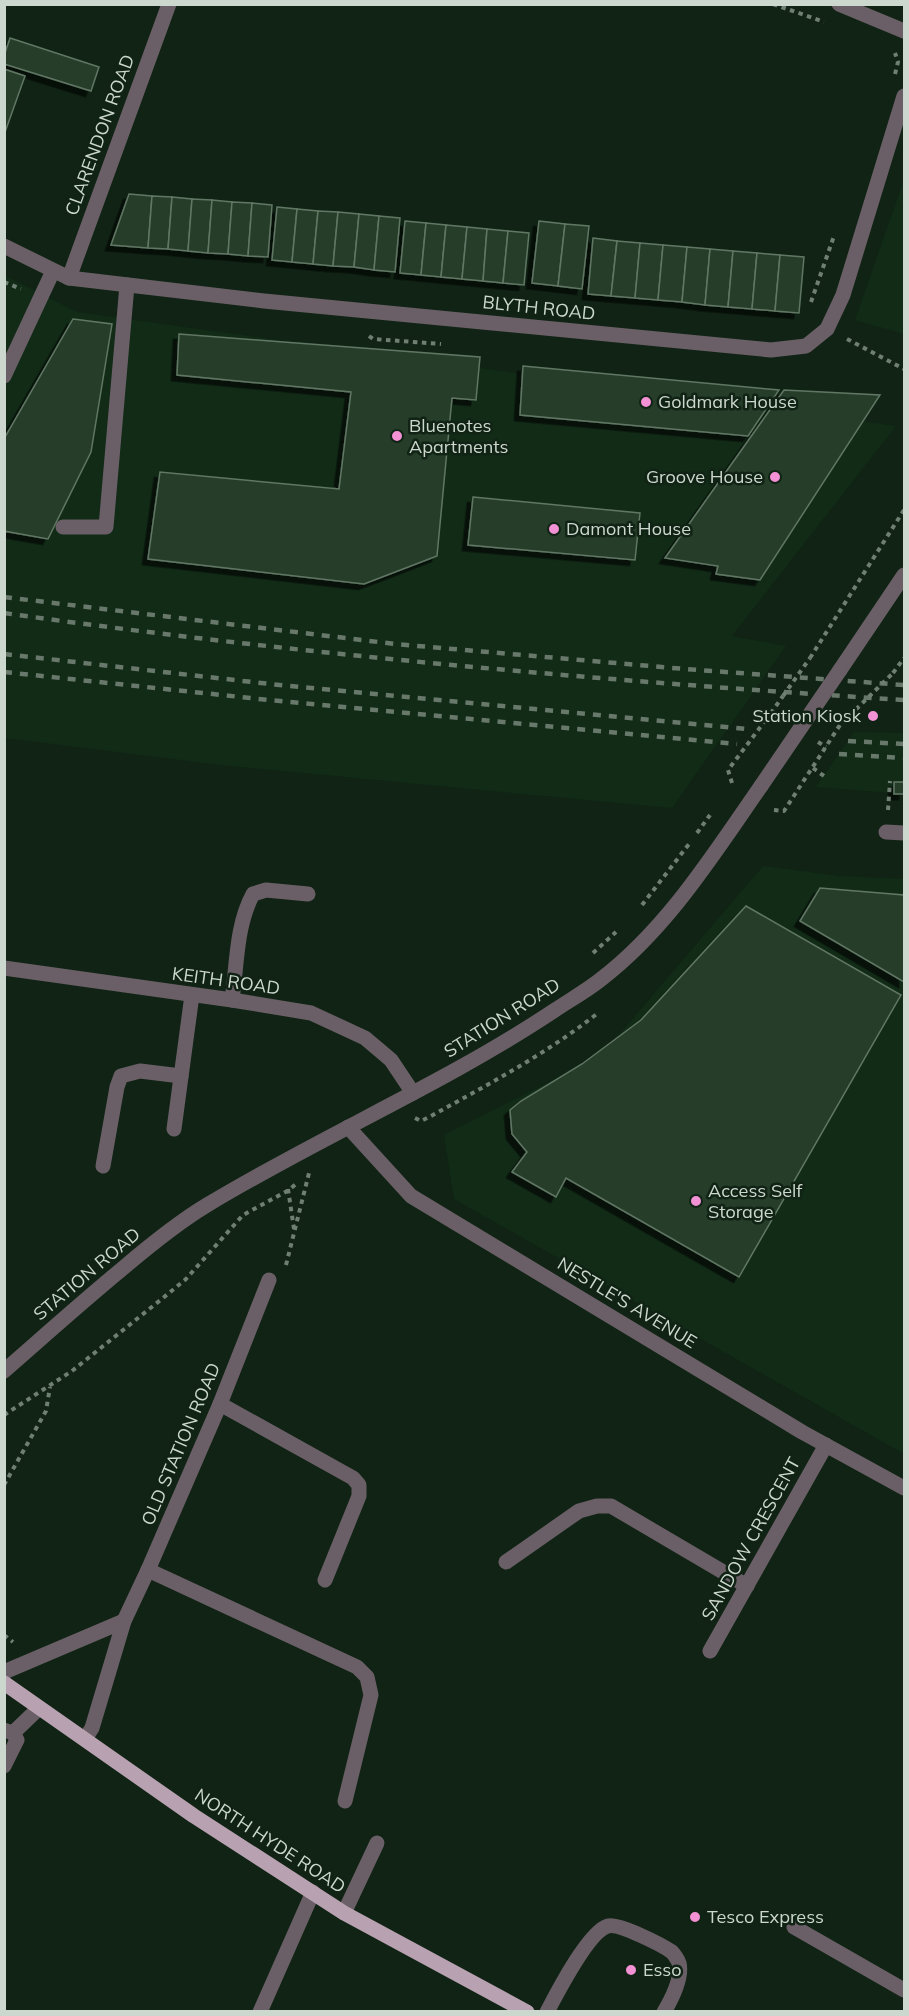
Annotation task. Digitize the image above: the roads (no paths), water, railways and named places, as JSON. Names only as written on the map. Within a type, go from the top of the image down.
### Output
[{"type":"main road","name":"NORTH HYDE ROAD","points":[[4,1683],[194,1816],[344,1913],[527,2012]]},
{"type":"street","name":"CLARENDON ROAD","points":[[69,278],[169,4]]},
{"type":"street","points":[[839,4],[904,31]]},
{"type":"street","name":"BLYTH ROAD","points":[[4,246],[69,278],[275,302],[771,350],[806,346],[827,329],[843,295],[904,96]]},
{"type":"street","points":[[4,376],[53,271]]},
{"type":"street","points":[[63,527],[106,527],[127,285]]},
{"type":"street","name":"STATION ROAD","points":[[4,1371],[159,1239],[206,1206],[523,1031],[601,980],[649,935],[694,882],[904,575]]},
{"type":"street","points":[[886,832],[904,832]]},
{"type":"street","points":[[232,1000],[241,928],[246,907],[253,894],[266,890],[308,894]]},
{"type":"street","name":"KEITH ROAD","points":[[4,968],[311,1013],[365,1038],[391,1060],[413,1093]]},
{"type":"street","points":[[174,1129],[192,995]]},
{"type":"street","points":[[103,1166],[117,1087],[122,1076],[140,1071],[181,1076]]},
{"type":"street","name":"NESTLE'S AVENUE","points":[[348,1127],[411,1196],[826,1445],[904,1488]]},
{"type":"street","name":"OLD STATION ROAD","points":[[85,1739],[92,1728],[124,1621],[220,1404],[269,1280]]},
{"type":"street","points":[[220,1404],[353,1478],[359,1485],[359,1496],[325,1580]]},
{"type":"street","name":"SANDOW CRESCENT","points":[[710,1651],[826,1445]]},
{"type":"street","points":[[506,1562],[579,1511],[597,1506],[611,1506],[747,1586]]},
{"type":"street","points":[[148,1570],[357,1667],[367,1677],[371,1695],[345,1801]]},
{"type":"street","points":[[4,1672],[124,1621]]},
{"type":"street","points":[[4,1766],[17,1740],[9,1732],[39,1708]]},
{"type":"street","points":[[344,1913],[377,1843]]},
{"type":"street","points":[[260,2012],[313,1892]]},
{"type":"street","points":[[547,2012],[577,1959],[596,1933],[609,1925],[624,1927],[673,1953],[679,1964],[679,1975],[667,2007]]},
{"type":"street","points":[[794,1927],[904,1990]]},
{"type":"railway","points":[[4,597],[395,644],[904,685]]},
{"type":"railway","points":[[4,613],[229,642],[454,665],[904,700]]},
{"type":"railway","points":[[4,654],[270,684],[747,729]]},
{"type":"railway","points":[[4,672],[269,700],[737,744]]},
{"type":"railway","points":[[848,741],[904,744]]},
{"type":"railway","points":[[839,754],[904,758]]},
{"type":"place","name":"Goldmark House","points":[[646,402]]},
{"type":"place","name":"Bluenotes Apartments","points":[[397,436]]},
{"type":"place","name":"Groove House","points":[[775,477]]},
{"type":"place","name":"Damont House","points":[[554,529]]},
{"type":"place","name":"Station Kiosk","points":[[873,716]]},
{"type":"place","name":"Access Self Storage","points":[[696,1201]]},
{"type":"place","name":"Tesco Express","points":[[695,1917]]},
{"type":"place","name":"Esso","points":[[631,1970]]}]
